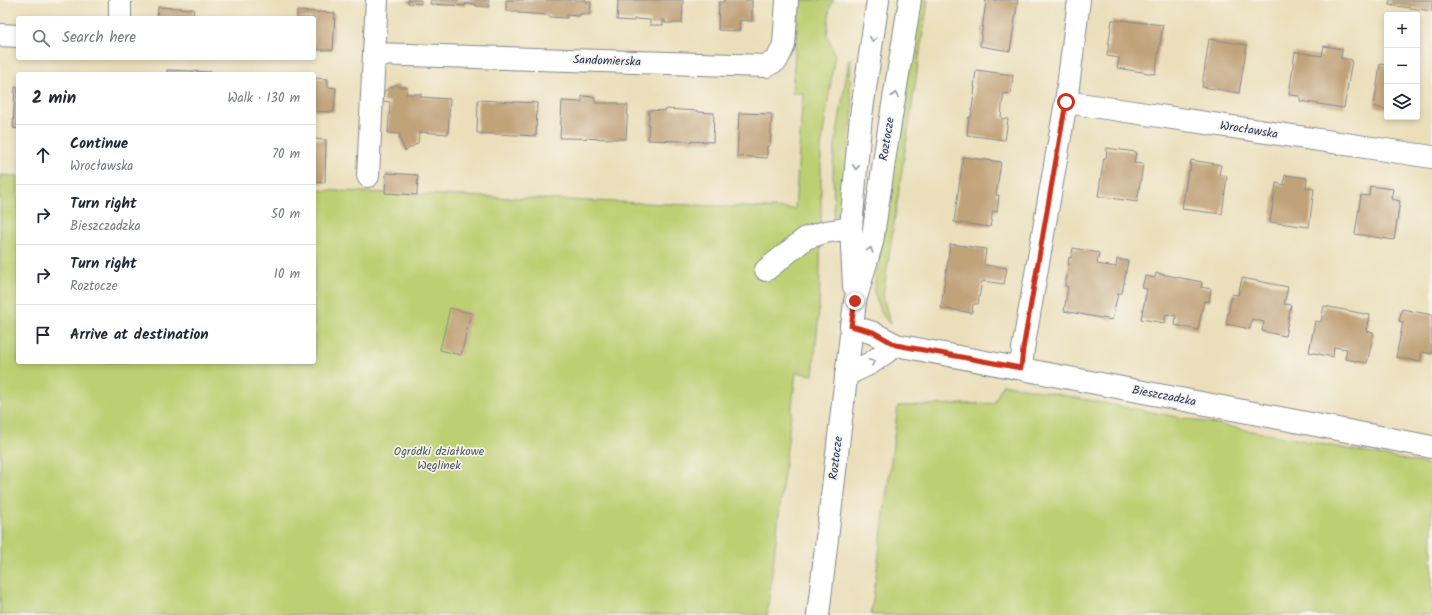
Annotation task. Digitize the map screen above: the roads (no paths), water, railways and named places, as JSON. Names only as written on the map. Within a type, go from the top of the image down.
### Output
[{"type":"street","points":[[120,0],[120,16]]},
{"type":"street","points":[[368,176],[377,0]]},
{"type":"street","name":"Sandomierska","points":[[374,54],[766,66],[777,60],[784,45],[787,0]]},
{"type":"street","name":"Roztocze","points":[[855,301],[850,228],[861,116],[878,0]]},
{"type":"street","name":"Roztocze","points":[[818,615],[851,326],[855,301],[872,242],[910,0]]},
{"type":"street","points":[[1021,368],[1024,342],[1066,102],[1079,0]]},
{"type":"street","points":[[0,35],[16,36]]},
{"type":"street","name":"Wrocławska","points":[[1066,102],[1432,158]]},
{"type":"street","points":[[766,270],[806,238],[825,232],[850,228]]},
{"type":"street","name":"Bieszczadzka","points":[[851,326],[873,332],[896,345],[1432,447]]},
{"type":"street","points":[[846,375],[872,363],[896,345]]},
{"type":"park label","name":"Ogródki działkowe Węglinek","points":[[439,458]]}]
